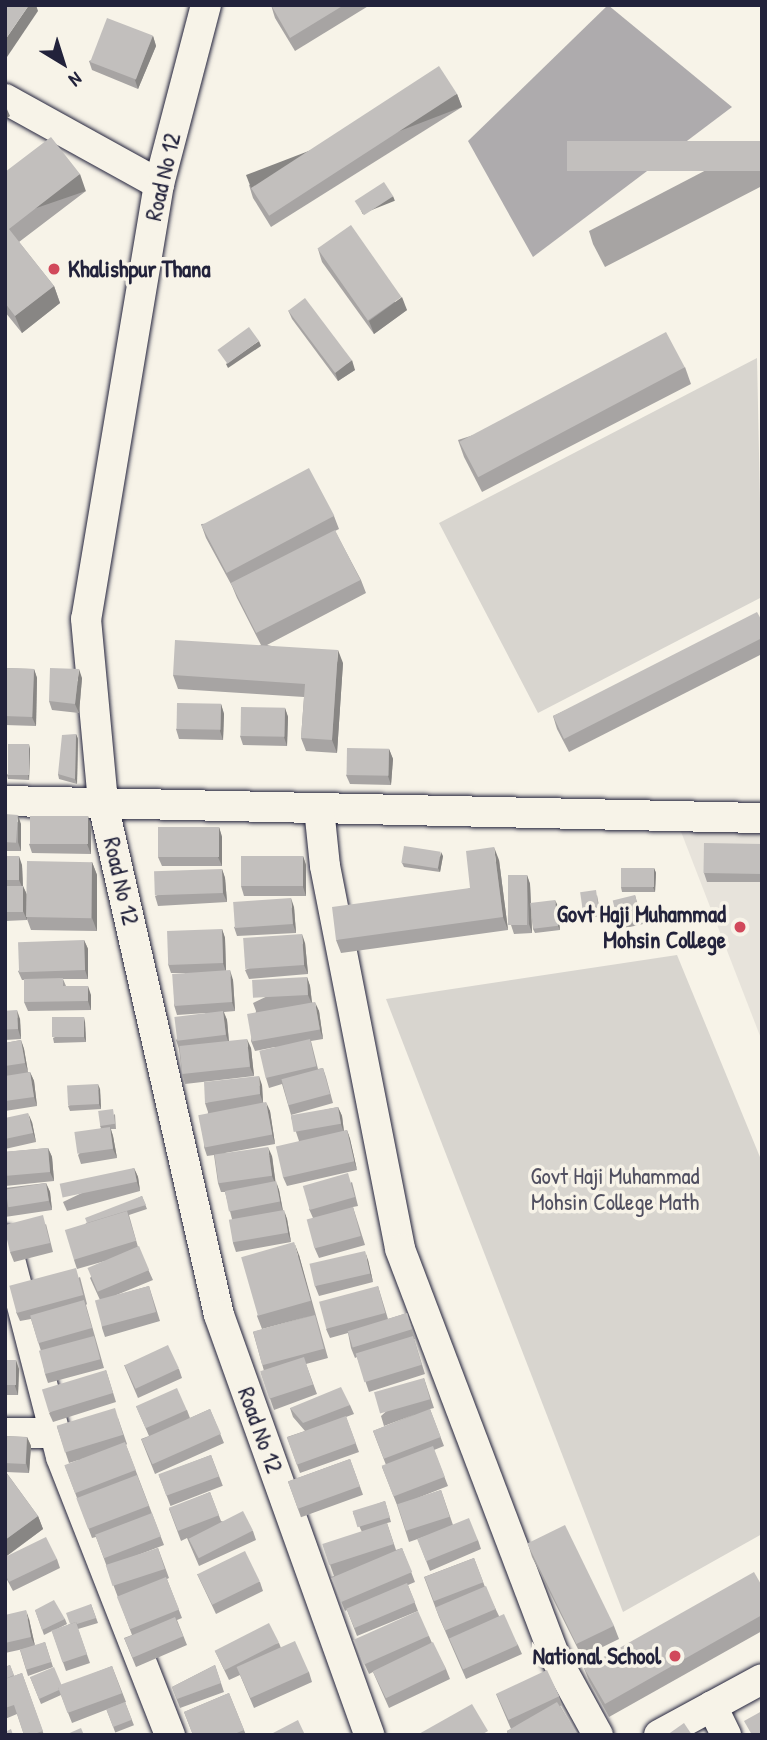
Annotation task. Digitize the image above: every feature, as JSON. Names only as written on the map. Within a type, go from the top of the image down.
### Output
[{"type":"street","name":"Road No 12","points":[[206,5],[159,184],[86,619],[103,803],[219,1315],[369,1735]]},
{"type":"street","points":[[5,99],[159,184]]},
{"type":"street","points":[[5,801],[762,818]]},
{"type":"street","points":[[319,808],[325,866],[400,1249],[554,1655],[598,1735]]},
{"type":"street","points":[[5,1240],[11,1291],[55,1433],[170,1735]]},
{"type":"street","points":[[5,1433],[55,1433]]},
{"type":"street","points":[[659,1735],[762,1679]]},
{"type":"street","points":[[712,1706],[726,1735]]},
{"type":"shaded area","points":[[608,5],[732,107],[533,257],[468,141]]},
{"type":"shaded area","name":"Govt Haji Muhammad Mohsin College","points":[[673,811],[762,814],[762,1041]]},
{"type":"green space","points":[[757,358],[762,597],[538,713],[439,523]]},
{"type":"green space","name":"Govt Haji Muhammad Mohsin College Math","points":[[677,955],[762,1162],[762,1534],[623,1612],[386,999]]},
{"type":"building","points":[[5,5],[29,5],[5,40]]},
{"type":"building","points":[[271,5],[344,5],[290,38]]},
{"type":"building","points":[[107,18],[153,36],[136,79],[90,62]]},
{"type":"building","points":[[439,66],[457,94],[269,216],[251,188]]},
{"type":"building","points":[[51,137],[80,174],[9,229],[54,286],[15,316],[5,303],[5,172]]},
{"type":"building","points":[[567,141],[762,141],[762,171],[567,171]]},
{"type":"building","points":[[384,182],[393,196],[364,215],[355,201]]},
{"type":"building","points":[[351,225],[401,297],[368,321],[317,249]]},
{"type":"building","points":[[305,298],[352,360],[335,373],[288,311]]},
{"type":"building","points":[[249,327],[259,341],[227,364],[217,350]]},
{"type":"building","points":[[666,332],[685,367],[478,477],[459,442]]},
{"type":"building","points":[[309,468],[334,516],[227,573],[201,525]]},
{"type":"building","points":[[335,530],[360,580],[256,633],[231,583]]},
{"type":"building","points":[[757,612],[762,621],[762,638],[564,739],[553,716]]},
{"type":"building","points":[[175,640],[338,650],[332,740],[301,738],[305,684],[173,675]]},
{"type":"building","points":[[5,668],[34,669],[32,717],[5,716]]},
{"type":"building","points":[[50,668],[79,669],[75,704],[49,701]]},
{"type":"building","points":[[177,703],[221,704],[221,730],[177,729]]},
{"type":"building","points":[[241,707],[285,708],[284,737],[240,736]]},
{"type":"building","points":[[76,734],[75,779],[58,774],[62,735]]},
{"type":"building","points":[[8,744],[29,744],[29,775],[8,775]]},
{"type":"building","points":[[347,748],[389,749],[389,776],[347,775]]},
{"type":"building","points":[[5,814],[18,815],[16,843],[5,842]]},
{"type":"building","points":[[30,816],[88,816],[88,844],[30,844]]},
{"type":"building","points":[[158,827],[219,827],[219,857],[158,857]]},
{"type":"building","points":[[704,843],[762,844],[761,874],[703,873]]},
{"type":"building","points":[[404,846],[441,852],[438,869],[401,863]]},
{"type":"building","points":[[494,847],[503,917],[336,940],[332,907],[470,888],[466,851]]},
{"type":"building","points":[[5,856],[19,856],[19,880],[5,880]]},
{"type":"building","points":[[241,856],[303,856],[303,886],[241,886]]},
{"type":"building","points":[[27,861],[92,862],[91,918],[26,917]]},
{"type":"building","points":[[621,868],[654,868],[654,887],[621,887]]},
{"type":"building","points":[[222,869],[223,893],[155,895],[154,871]]},
{"type":"building","points":[[508,875],[527,875],[527,925],[508,925]]},
{"type":"building","points":[[5,886],[23,886],[23,912],[5,912]]},
{"type":"building","points":[[596,890],[599,911],[583,913],[580,892]]},
{"type":"building","points":[[635,895],[641,919],[619,925],[613,901]]},
{"type":"building","points":[[291,898],[293,924],[235,928],[233,902]]},
{"type":"building","points":[[555,900],[558,926],[533,929],[530,903]]},
{"type":"building","points":[[222,929],[223,963],[168,965],[167,931]]},
{"type":"building","points":[[302,934],[304,965],[245,969],[243,938]]},
{"type":"building","points":[[84,940],[85,970],[19,972],[18,942]]},
{"type":"building","points":[[230,970],[232,1002],[174,1006],[172,974]]},
{"type":"building","points":[[307,977],[308,995],[253,998],[252,980]]},
{"type":"building","points":[[63,978],[63,986],[88,986],[88,1001],[24,1002],[24,979]]},
{"type":"building","points":[[315,1002],[320,1030],[252,1042],[247,1014]]},
{"type":"building","points":[[17,1010],[18,1029],[6,1030],[5,1011]]},
{"type":"building","points":[[223,1011],[226,1035],[177,1041],[174,1017]]},
{"type":"building","points":[[52,1017],[84,1017],[84,1037],[52,1037]]},
{"type":"building","points":[[247,1039],[250,1067],[182,1074],[179,1046]]},
{"type":"building","points":[[310,1039],[316,1066],[266,1078],[259,1051]]},
{"type":"building","points":[[21,1040],[25,1063],[5,1066],[5,1043]]},
{"type":"building","points":[[323,1068],[330,1094],[288,1105],[281,1079]]},
{"type":"building","points":[[30,1072],[34,1097],[5,1101],[5,1076]]},
{"type":"building","points":[[259,1076],[260,1094],[205,1103],[204,1082]]},
{"type":"building","points":[[98,1084],[99,1104],[68,1106],[67,1086]]},
{"type":"building","points":[[266,1102],[272,1134],[205,1148],[198,1115]]},
{"type":"building","points":[[338,1107],[341,1124],[294,1132],[291,1115]]},
{"type":"building","points":[[113,1109],[115,1124],[100,1126],[98,1111]]},
{"type":"building","points":[[28,1113],[33,1133],[5,1139],[5,1118]]},
{"type":"building","points":[[110,1127],[113,1149],[77,1154],[74,1132]]},
{"type":"building","points":[[347,1130],[354,1161],[283,1178],[276,1146]]},
{"type":"building","points":[[268,1147],[272,1176],[219,1183],[215,1155]]},
{"type":"building","points":[[48,1148],[50,1172],[7,1176],[5,1152]]},
{"type":"building","points":[[134,1168],[137,1182],[63,1197],[60,1184]]},
{"type":"building","points":[[348,1173],[355,1197],[310,1210],[303,1186]]},
{"type":"building","points":[[276,1181],[280,1202],[229,1212],[225,1191]]},
{"type":"building","points":[[46,1183],[49,1201],[8,1207],[6,1189]]},
{"type":"building","points":[[142,1196],[146,1205],[87,1223],[85,1218]]},
{"type":"building","points":[[353,1207],[361,1236],[314,1248],[307,1219]]},
{"type":"building","points":[[284,1210],[288,1233],[233,1242],[229,1220]]},
{"type":"building","points":[[127,1211],[136,1241],[74,1260],[65,1230]]},
{"type":"building","points":[[43,1215],[50,1243],[10,1252],[5,1225]]},
{"type":"building","points":[[294,1242],[311,1301],[258,1316],[241,1257]]},
{"type":"building","points":[[139,1246],[149,1270],[98,1292],[87,1268]]},
{"type":"building","points":[[365,1251],[370,1273],[315,1286],[309,1264]]},
{"type":"building","points":[[76,1268],[83,1295],[17,1313],[9,1286]]},
{"type":"building","points":[[149,1286],[156,1312],[102,1327],[95,1300]]},
{"type":"building","points":[[378,1286],[385,1313],[326,1329],[319,1302]]},
{"type":"building","points":[[84,1300],[92,1328],[38,1343],[30,1315]]},
{"type":"building","points":[[407,1313],[412,1329],[353,1347],[348,1331]]},
{"type":"building","points":[[315,1315],[324,1349],[262,1365],[253,1332]]},
{"type":"building","points":[[94,1336],[100,1359],[45,1374],[39,1351]]},
{"type":"building","points":[[413,1336],[422,1365],[364,1382],[356,1354]]},
{"type":"building","points":[[168,1345],[179,1369],[135,1389],[124,1365]]},
{"type":"building","points":[[304,1357],[313,1385],[269,1399],[260,1371]]},
{"type":"building","points":[[5,1360],[16,1360],[16,1385],[5,1385]]},
{"type":"building","points":[[106,1370],[113,1393],[49,1413],[42,1390]]},
{"type":"building","points":[[424,1378],[430,1399],[380,1413],[374,1392]]},
{"type":"building","points":[[341,1387],[350,1405],[303,1423],[290,1408]]},
{"type":"building","points":[[177,1388],[187,1410],[146,1428],[136,1406]]},
{"type":"building","points":[[115,1408],[123,1435],[65,1453],[57,1426]]},
{"type":"building","points":[[210,1409],[221,1434],[152,1464],[141,1440]]},
{"type":"building","points":[[430,1409],[441,1437],[384,1459],[373,1431]]},
{"type":"building","points":[[346,1416],[356,1443],[297,1465],[287,1438]]},
{"type":"building","points":[[5,1436],[27,1437],[26,1464],[5,1463]]},
{"type":"building","points":[[125,1442],[136,1470],[75,1493],[64,1465]]},
{"type":"building","points":[[433,1446],[445,1477],[393,1497],[382,1466]]},
{"type":"building","points":[[211,1455],[219,1477],[166,1496],[158,1474]]},
{"type":"building","points":[[350,1459],[360,1486],[298,1509],[288,1482]]},
{"type":"building","points":[[5,1471],[38,1516],[5,1540]]},
{"type":"building","points":[[137,1475],[149,1506],[88,1529],[76,1498]]},
{"type":"building","points":[[441,1490],[450,1517],[406,1531],[397,1504]]},
{"type":"building","points":[[210,1492],[219,1515],[178,1531],[169,1508]]},
{"type":"building","points":[[385,1501],[390,1517],[357,1527],[352,1511]]},
{"type":"building","points":[[243,1511],[253,1531],[199,1558],[189,1539]]},
{"type":"building","points":[[152,1513],[161,1536],[104,1558],[95,1535]]},
{"type":"building","points":[[469,1518],[478,1540],[426,1561],[417,1539]]},
{"type":"building","points":[[387,1523],[394,1544],[329,1565],[322,1544]]},
{"type":"building","points":[[565,1525],[614,1626],[576,1644],[527,1543]]},
{"type":"building","points":[[46,1537],[57,1559],[9,1582],[5,1574],[5,1557]]},
{"type":"building","points":[[158,1548],[165,1569],[112,1586],[106,1565]]},
{"type":"building","points":[[402,1548],[412,1572],[341,1602],[331,1578]]},
{"type":"building","points":[[245,1551],[260,1582],[212,1605],[197,1574]]},
{"type":"building","points":[[474,1558],[483,1582],[434,1601],[425,1577]]},
{"type":"building","name":"National School","points":[[754,1572],[762,1586],[762,1615],[605,1704],[584,1668]]},
{"type":"building","points":[[166,1577],[179,1609],[130,1629],[117,1597]]},
{"type":"building","points":[[407,1583],[415,1602],[354,1628],[346,1609]]},
{"type":"building","points":[[486,1586],[496,1609],[445,1631],[435,1607]]},
{"type":"building","points":[[54,1600],[65,1619],[42,1630],[35,1610]]},
{"type":"building","points":[[91,1604],[96,1618],[70,1624],[66,1613]]},
{"type":"building","points":[[26,1610],[31,1637],[5,1643],[5,1615]]},
{"type":"building","points":[[418,1611],[429,1636],[364,1665],[353,1640]]},
{"type":"building","points":[[504,1614],[518,1645],[463,1669],[449,1638]]},
{"type":"building","points":[[175,1617],[183,1636],[133,1658],[124,1638]]},
{"type":"building","points":[[76,1622],[87,1654],[62,1663],[51,1630]]},
{"type":"building","points":[[269,1623],[279,1643],[225,1670],[215,1651]]},
{"type":"building","points":[[295,1641],[309,1672],[250,1698],[237,1667]]},
{"type":"building","points":[[45,1642],[51,1662],[26,1670],[20,1650]]},
{"type":"building","points":[[433,1642],[446,1669],[386,1698],[373,1671]]},
{"type":"building","points":[[10,1665],[14,1675],[5,1679],[5,1667]]},
{"type":"building","points":[[215,1665],[221,1683],[177,1699],[172,1687]]},
{"type":"building","points":[[112,1666],[122,1693],[67,1713],[57,1686]]},
{"type":"building","points":[[54,1667],[62,1686],[39,1699],[30,1677]]},
{"type":"building","points":[[547,1670],[559,1696],[509,1720],[496,1694]]},
{"type":"building","points":[[22,1673],[43,1731],[31,1735],[24,1735],[14,1705],[5,1708],[5,1679]]},
{"type":"building","points":[[229,1693],[244,1730],[232,1735],[193,1735],[184,1712]]},
{"type":"building","points":[[125,1702],[132,1720],[113,1727],[106,1709]]},
{"type":"building","points":[[557,1702],[576,1732],[572,1735],[509,1735],[507,1731]]},
{"type":"building","points":[[472,1704],[488,1731],[481,1735],[417,1735]]},
{"type":"building","points":[[762,1711],[762,1735],[752,1735],[744,1721]]},
{"type":"building","points":[[298,1720],[305,1735],[274,1735],[273,1733]]},
{"type":"building","points":[[684,1723],[692,1735],[667,1735]]},
{"type":"building","points":[[81,1728],[84,1735],[65,1735]]},
{"type":"building","points":[[11,1729],[13,1735],[5,1735],[5,1732]]},
{"type":"place","name":"Khalishpur Thana","points":[[54,269]]},
{"type":"place","name":"Govt Haji Muhammad Mohsin College","points":[[740,927]]},
{"type":"place","name":"National School","points":[[675,1656]]}]
